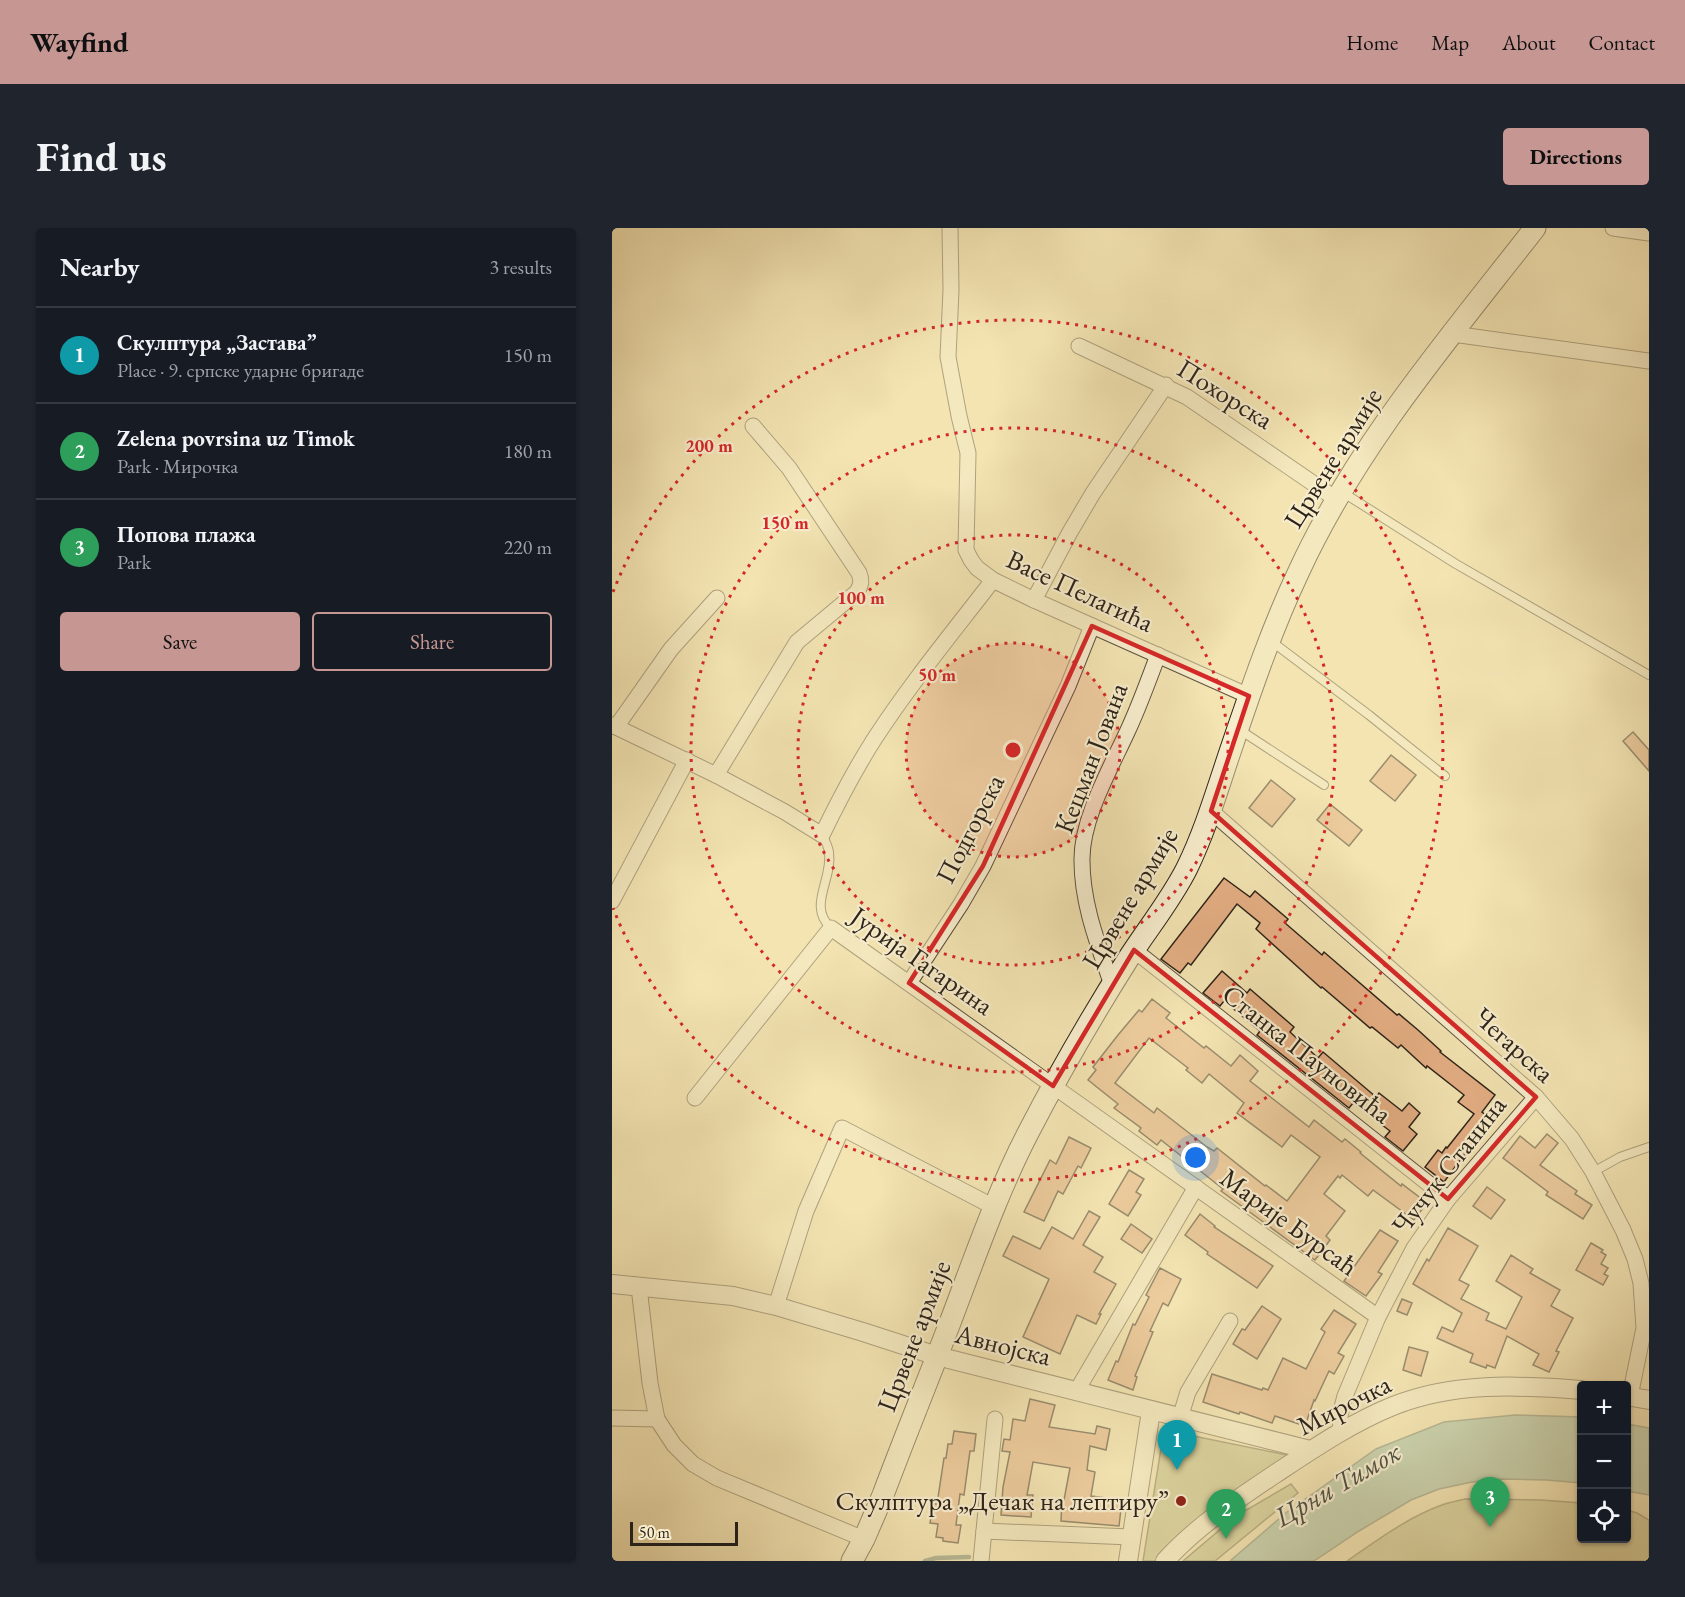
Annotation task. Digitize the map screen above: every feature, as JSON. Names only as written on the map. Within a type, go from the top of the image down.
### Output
[{"type":"main road","name":"Црвене армије","points":[[852,1561],[883,1494],[1016,1156],[1053,1086],[1112,985],[1183,875],[1210,811],[1249,696],[1298,573],[1338,495],[1375,440],[1535,228]]},
{"type":"street","name":"Васе Пелагића","points":[[950,228],[951,290],[948,357],[968,453],[966,550],[977,568],[993,580],[1034,600],[1249,696]]},
{"type":"street","points":[[1613,228],[1649,233]]},
{"type":"street","points":[[1453,334],[1649,361]]},
{"type":"street","name":"Похорска","points":[[1079,346],[1166,386],[1205,408],[1338,495]]},
{"type":"street","points":[[1034,600],[1093,493],[1166,386]]},
{"type":"street","points":[[716,775],[797,642],[857,592],[861,580],[859,573],[789,468],[753,426]]},
{"type":"street","points":[[717,598],[671,649],[614,726],[716,775],[822,835],[850,779],[875,738],[918,677],[993,580]]},
{"type":"street","name":"Подгорска","points":[[909,983],[983,866],[1068,687],[1092,626]]},
{"type":"street","name":"Кецман Јована","points":[[1112,985],[1084,893],[1083,839],[1093,809],[1130,726],[1158,655]]},
{"type":"street","points":[[612,901],[687,760]]},
{"type":"street","name":"Чегарска","points":[[1210,811],[1536,1097],[1572,1139],[1593,1172],[1623,1230],[1635,1259],[1641,1283],[1646,1328],[1631,1385]]},
{"type":"street","points":[[695,1098],[831,928]]},
{"type":"street","name":"Јурија Гагарина","points":[[831,928],[1053,1086]]},
{"type":"street","name":"Станка Пауновића","points":[[1134,950],[1448,1199]]},
{"type":"street","name":"Марије Бурсаћ","points":[[1053,1086],[1378,1317]]},
{"type":"street","name":"Чучук Станина","points":[[1341,1432],[1340,1415],[1345,1396],[1378,1317],[1414,1248],[1448,1199],[1536,1097]]},
{"type":"street","points":[[776,1306],[806,1211],[842,1128],[994,1207]]},
{"type":"street","points":[[1076,1392],[1196,1187]]},
{"type":"street","name":"Авнојска","points":[[612,1284],[733,1296],[776,1306],[937,1356],[1310,1450]]},
{"type":"street","points":[[639,1287],[650,1383],[657,1419],[674,1445],[693,1464],[717,1478],[864,1539]]},
{"type":"street","points":[[1180,1418],[1188,1392],[1230,1321]]},
{"type":"street","name":"Мирочка","points":[[1165,1561],[1232,1503],[1310,1450],[1393,1406],[1431,1394],[1466,1388],[1532,1386],[1577,1390]]},
{"type":"street","points":[[1631,1397],[1649,1400]]},
{"type":"street","points":[[1128,1561],[1151,1411]]},
{"type":"street","points":[[612,1418],[657,1419]]},
{"type":"street","points":[[981,1561],[995,1419]]},
{"type":"street","points":[[984,1531],[1131,1537]]},
{"type":"lane","points":[[1338,495],[1649,675]]},
{"type":"lane","points":[[1270,640],[1446,776]]},
{"type":"lane","points":[[1238,728],[1324,785]]},
{"type":"lane","name":"Јурија Гагарина","points":[[822,835],[830,855],[819,905],[822,916],[831,928]]},
{"type":"lane","points":[[1593,1172],[1620,1157],[1649,1147]]},
{"type":"highlighted area","points":[[1092,626],[1249,696],[1211,811],[1536,1097],[1448,1199],[1134,950],[1053,1086],[909,983],[983,866]]},
{"type":"green space","points":[[1164,1430],[1287,1455],[1157,1561],[1143,1561]]},
{"type":"green space","points":[[1291,1484],[1298,1493],[1215,1561],[1183,1561],[1236,1516]]},
{"type":"green space","points":[[1465,1499],[1577,1503],[1577,1543],[1631,1543],[1631,1511],[1649,1520],[1649,1561],[1347,1561],[1417,1516],[1445,1504]]},
{"type":"water","name":"Црни Тимок","points":[[1515,1415],[1577,1417],[1577,1483],[1504,1479],[1472,1482],[1439,1489],[1411,1500],[1314,1561],[1230,1561],[1287,1512],[1376,1449],[1444,1422]]},
{"type":"water","points":[[1631,1425],[1649,1428],[1649,1495],[1631,1492]]},
{"type":"building","points":[[1633,732],[1649,750],[1649,771],[1623,741]]},
{"type":"building","points":[[1391,755],[1416,775],[1395,801],[1370,781]]},
{"type":"building","points":[[1271,780],[1295,799],[1272,827],[1249,808]]},
{"type":"building","points":[[1330,804],[1362,830],[1349,846],[1317,820]]},
{"type":"building","points":[[1224,878],[1250,897],[1255,891],[1288,919],[1285,923],[1322,955],[1324,952],[1397,1015],[1399,1014],[1418,1030],[1440,1052],[1495,1095],[1482,1112],[1487,1116],[1475,1131],[1482,1136],[1444,1182],[1425,1167],[1438,1150],[1442,1153],[1447,1148],[1474,1114],[1458,1102],[1464,1095],[1427,1066],[1426,1068],[1401,1045],[1398,1048],[1372,1027],[1370,1028],[1321,988],[1256,929],[1260,923],[1237,904],[1191,965],[1188,963],[1180,973],[1161,959]]},
{"type":"building","points":[[1222,971],[1247,993],[1250,989],[1294,1027],[1290,1032],[1318,1058],[1323,1052],[1376,1097],[1379,1093],[1402,1111],[1409,1103],[1420,1113],[1409,1127],[1417,1134],[1403,1151],[1385,1137],[1390,1131],[1353,1103],[1349,1108],[1257,1035],[1260,1031],[1224,1001],[1220,1006],[1203,993]]},
{"type":"building","points":[[1152,999],[1170,1013],[1166,1018],[1231,1066],[1240,1055],[1258,1071],[1250,1081],[1309,1127],[1314,1120],[1342,1142],[1345,1139],[1401,1186],[1402,1184],[1427,1203],[1414,1220],[1373,1190],[1368,1196],[1342,1175],[1340,1178],[1338,1176],[1324,1194],[1345,1211],[1326,1236],[1330,1240],[1315,1260],[1221,1191],[1223,1189],[1161,1140],[1157,1145],[1139,1131],[1141,1128],[1114,1108],[1118,1104],[1088,1080],[1096,1070],[1093,1067],[1118,1035],[1139,1010],[1142,1012]],"holes":[[[1149,1038],[1188,1068],[1186,1070],[1202,1083],[1209,1074],[1244,1103],[1237,1113],[1282,1147],[1291,1135],[1320,1157],[1287,1201],[1217,1148],[1214,1151],[1207,1147],[1157,1108],[1154,1113],[1115,1083]]]},
{"type":"building","points":[[1547,1134],[1558,1143],[1540,1165],[1577,1191],[1575,1194],[1592,1205],[1583,1219],[1546,1195],[1548,1192],[1503,1158],[1520,1136],[1535,1148]]},
{"type":"building","points":[[1069,1137],[1091,1148],[1081,1168],[1078,1166],[1063,1194],[1058,1191],[1044,1221],[1024,1212],[1050,1160],[1056,1164]]},
{"type":"building","points":[[1129,1170],[1144,1179],[1136,1192],[1141,1195],[1128,1216],[1109,1204]]},
{"type":"building","points":[[1487,1187],[1505,1200],[1491,1219],[1473,1206]]},
{"type":"building","points":[[1089,1211],[1100,1217],[1083,1245],[1103,1257],[1094,1272],[1116,1284],[1096,1324],[1077,1315],[1060,1354],[1023,1337],[1049,1279],[1003,1256],[1013,1236],[1040,1249],[1052,1227],[1073,1239]]},
{"type":"building","points":[[1200,1214],[1214,1227],[1273,1266],[1257,1288],[1207,1254],[1208,1252],[1185,1235]]},
{"type":"building","points":[[1131,1224],[1152,1239],[1142,1253],[1121,1239]]},
{"type":"building","points":[[1448,1228],[1478,1246],[1459,1280],[1469,1285],[1461,1299],[1489,1313],[1486,1320],[1506,1329],[1522,1297],[1496,1281],[1511,1255],[1533,1269],[1530,1273],[1560,1290],[1551,1306],[1573,1318],[1556,1351],[1559,1352],[1549,1372],[1533,1365],[1539,1354],[1507,1336],[1495,1368],[1487,1365],[1486,1368],[1470,1362],[1473,1354],[1437,1338],[1442,1327],[1453,1332],[1462,1313],[1413,1284]]},
{"type":"building","points":[[1380,1230],[1398,1241],[1378,1272],[1382,1274],[1366,1296],[1344,1281]]},
{"type":"building","points":[[1591,1243],[1603,1250],[1601,1252],[1606,1255],[1601,1264],[1608,1268],[1604,1274],[1608,1276],[1603,1285],[1576,1270]]},
{"type":"building","points":[[1160,1268],[1181,1279],[1168,1306],[1163,1303],[1150,1331],[1153,1332],[1135,1376],[1137,1377],[1133,1390],[1108,1380],[1133,1324],[1135,1325],[1149,1297],[1146,1295]]},
{"type":"building","points":[[1402,1299],[1412,1303],[1407,1315],[1397,1311]]},
{"type":"building","points":[[1262,1306],[1281,1319],[1257,1359],[1233,1344],[1242,1329],[1245,1330]]},
{"type":"building","points":[[1334,1310],[1356,1324],[1338,1353],[1344,1356],[1334,1374],[1329,1371],[1314,1400],[1305,1426],[1275,1416],[1272,1423],[1203,1402],[1212,1374],[1268,1390],[1283,1358],[1306,1369],[1325,1332],[1321,1329]]},
{"type":"building","points":[[1409,1347],[1428,1352],[1421,1376],[1403,1370]]},
{"type":"building","points":[[1030,1399],[1055,1405],[1049,1427],[1095,1434],[1097,1426],[1110,1429],[1106,1450],[1090,1446],[1087,1470],[1095,1472],[1091,1496],[1122,1500],[1119,1526],[1061,1521],[1062,1500],[1064,1500],[1070,1468],[1033,1462],[1027,1495],[1033,1495],[1031,1517],[1001,1515],[1003,1487],[1010,1452],[1002,1451],[1004,1439],[1010,1440],[1013,1419],[1025,1421]]},
{"type":"building","points":[[954,1431],[976,1434],[974,1451],[970,1451],[964,1495],[960,1494],[956,1525],[961,1525],[958,1543],[943,1541],[943,1538],[936,1537],[938,1524],[930,1523],[933,1504],[937,1504],[944,1458],[946,1458],[948,1444],[952,1444]]},
{"type":"waterway","points":[[925,1561],[936,1558],[969,1557]]},
{"type":"place","name":"Скулптура „Застава”","points":[[1177,1470]]},
{"type":"place","name":"Скулптура „Дечак на лептиру”","points":[[1181,1501]]},
{"type":"place","name":"Попова плажа","points":[[1490,1527]]},
{"type":"place","name":"Zelena povrsina uz Timok","points":[[1226,1539]]}]
